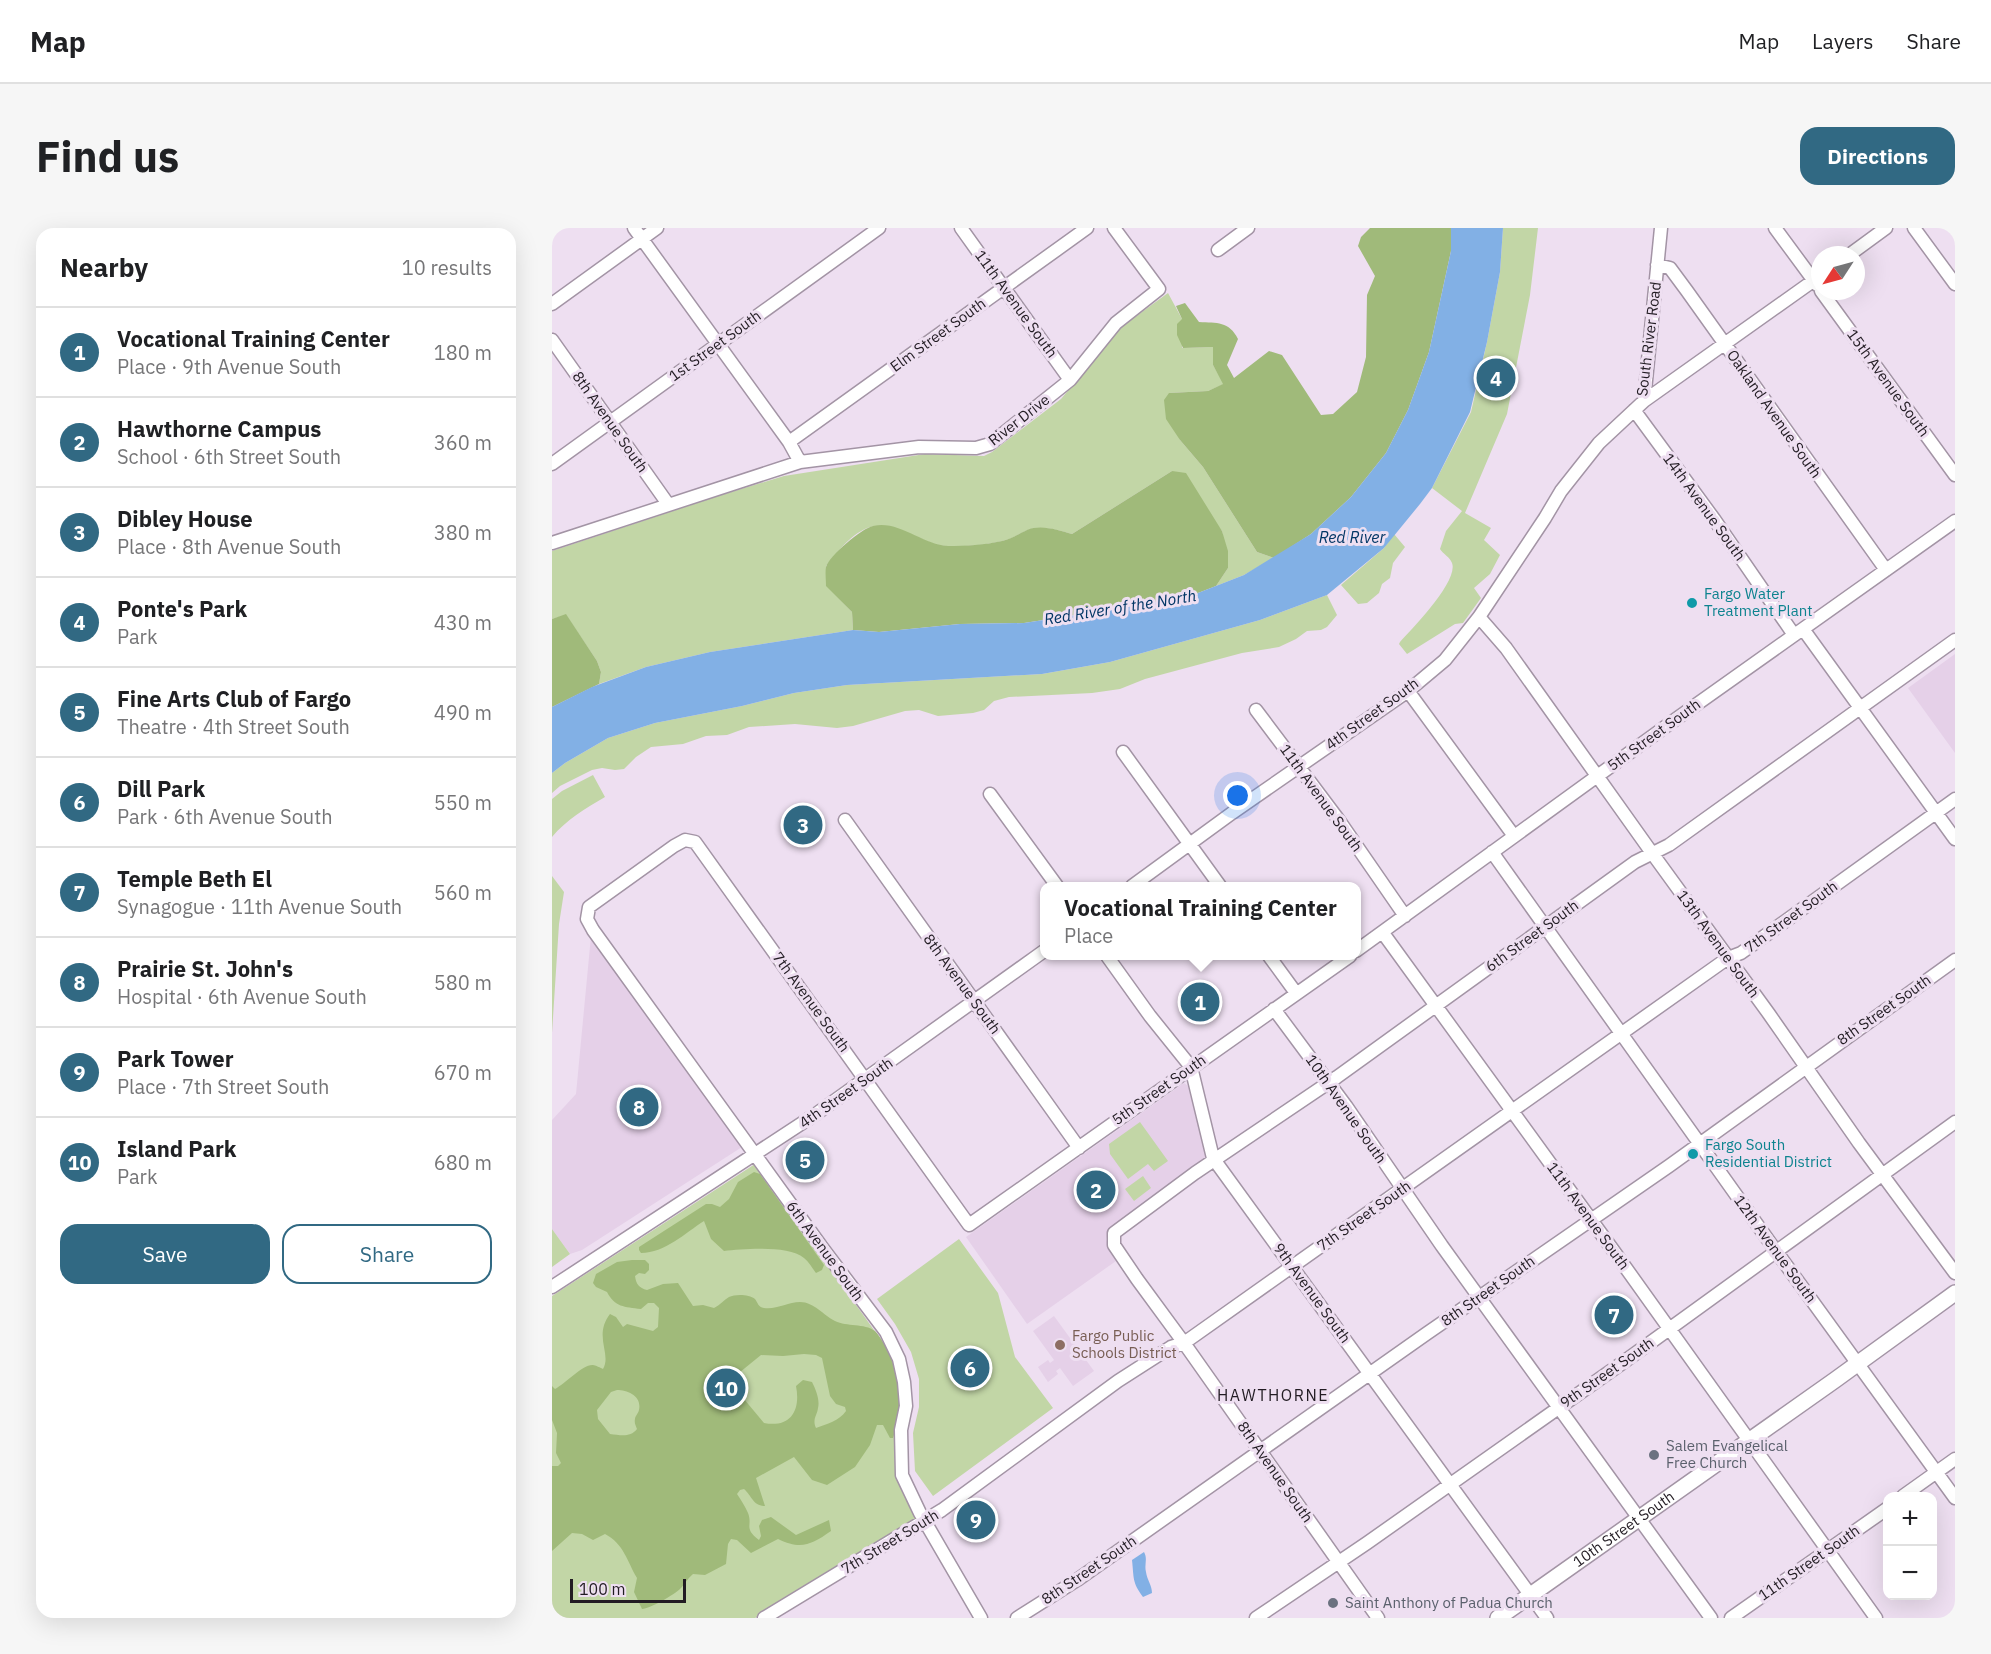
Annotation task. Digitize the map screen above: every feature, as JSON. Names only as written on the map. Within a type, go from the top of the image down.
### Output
[{"type":"main road","name":"10th Street South","points":[[1498,1618],[1955,1293]]},
{"type":"street","points":[[552,543],[800,462],[789,442],[634,228]]},
{"type":"street","points":[[552,304],[657,228]]},
{"type":"street","name":"1st Street South","points":[[552,464],[879,228]]},
{"type":"street","name":"11th Avenue South","points":[[961,228],[1070,380]]},
{"type":"street","name":"Elm Street South","points":[[789,442],[1088,228]]},
{"type":"street","name":"River Drive","points":[[800,462],[919,447],[984,447],[1070,380],[1116,323],[1159,289],[1114,228]]},
{"type":"street","points":[[1218,250],[1248,228]]},
{"type":"street","name":"South River Road","points":[[1560,491],[1599,443],[1639,405],[1661,228]]},
{"type":"street","name":"15th Avenue South","points":[[1775,228],[1811,274]]},
{"type":"street","points":[[1861,246],[1886,228]]},
{"type":"street","points":[[1914,228],[1955,284]]},
{"type":"street","name":"Oakland Avenue South","points":[[1658,265],[1670,268],[1886,570]]},
{"type":"street","points":[[1639,405],[1725,344],[1811,289]]},
{"type":"street","name":"15th Avenue South","points":[[1830,300],[1955,475]]},
{"type":"street","name":"8th Avenue South","points":[[552,340],[668,504]]},
{"type":"street","name":"14th Avenue South","points":[[1639,405],[1714,519],[1799,632],[1861,708],[1955,839]]},
{"type":"street","name":"4th Street South","points":[[1138,882],[1298,766],[1408,691],[1445,660],[1479,617],[1539,528],[1560,491]]},
{"type":"street","name":"5th Street South","points":[[1361,948],[1654,734],[1955,522]]},
{"type":"street","name":"13th Avenue South","points":[[1479,617],[1506,648],[1955,1273]]},
{"type":"street","name":"6th Street South","points":[[1113,1236],[1116,1230],[1214,1160],[1329,1083],[1544,926],[1635,862],[1669,845],[1955,640]]},
{"type":"street","points":[[1408,691],[1514,836]]},
{"type":"street","name":"11th Avenue South","points":[[1256,710],[1338,819],[1405,916]]},
{"type":"street","points":[[1582,754],[1594,761],[1606,763],[1640,739],[1654,734]]},
{"type":"street","points":[[1123,752],[1217,882]]},
{"type":"street","points":[[990,794],[1054,882]]},
{"type":"street","name":"7th Street South","points":[[764,1618],[942,1510],[1118,1381],[1171,1347],[1184,1343],[1728,958],[1741,953],[1955,799]]},
{"type":"street","name":"8th Avenue South","points":[[845,820],[1079,1148]]},
{"type":"street","name":"6th Avenue South","points":[[691,841],[685,840],[674,846],[592,905],[587,919],[604,946],[755,1155],[886,1332],[899,1359],[904,1382],[906,1406],[901,1430],[902,1475],[925,1521],[981,1618]]},
{"type":"street","name":"7th Avenue South","points":[[691,841],[695,842],[969,1226]]},
{"type":"street","name":"12th Avenue South","points":[[1492,852],[1955,1498]]},
{"type":"street","name":"11th Avenue South","points":[[1383,933],[1876,1618]]},
{"type":"street","name":"4th Street South","points":[[552,1287],[755,1155],[866,1079],[1040,954]]},
{"type":"street","name":"9th Avenue South","points":[[1110,960],[1150,1016],[1191,1067],[1214,1160],[1547,1618]]},
{"type":"street","points":[[1272,960],[1296,993]]},
{"type":"street","name":"5th Street South","points":[[969,1226],[1344,960]]},
{"type":"street","name":"8th Street South","points":[[1017,1618],[1077,1580],[1591,1220],[1955,960]]},
{"type":"street","name":"10th Avenue South","points":[[1274,1009],[1711,1618]]},
{"type":"street","name":"9th Street South","points":[[1256,1618],[1669,1329],[1955,1122]]},
{"type":"street","name":"8th Avenue South","points":[[1113,1236],[1114,1245],[1137,1279],[1378,1618]]},
{"type":"street","points":[[1911,1492],[1955,1459]]},
{"type":"street","name":"11th Street South","points":[[1731,1618],[1883,1511]]},
{"type":"shaded area","points":[[1955,654],[1955,753],[1908,688]]},
{"type":"shaded area","points":[[591,936],[742,1147],[582,1250],[570,1254],[552,1229],[552,1120],[576,1094]]},
{"type":"shaded area","points":[[1184,1083],[1188,1086],[1206,1158],[1110,1228],[1106,1239],[1116,1261],[1027,1324],[966,1237]]},
{"type":"shaded area","name":"Fargo Public Schools District","points":[[1054,1316],[1094,1371],[1073,1386],[1060,1368],[1056,1371],[1058,1374],[1048,1382],[1038,1367],[1048,1360],[1050,1363],[1054,1360],[1033,1331]]},
{"type":"green space","points":[[1370,228],[1451,228],[1451,251],[1429,352],[1408,410],[1386,453],[1351,497],[1311,534],[1274,558],[1257,552],[1203,467],[1166,419],[1164,400],[1169,393],[1208,391],[1223,384],[1213,365],[1213,347],[1183,348],[1177,335],[1177,324],[1182,319],[1176,306],[1185,303],[1199,322],[1222,324],[1231,329],[1238,339],[1227,365],[1234,378],[1269,351],[1282,355],[1321,415],[1333,414],[1357,392],[1366,357],[1367,295],[1375,276],[1358,246],[1361,237]]},
{"type":"green space","points":[[1503,228],[1538,228],[1530,295],[1507,414],[1465,513],[1491,528],[1484,540],[1500,555],[1490,574],[1474,588],[1481,598],[1463,623],[1455,624],[1407,654],[1399,644],[1400,642],[1442,592],[1452,571],[1451,561],[1440,549],[1446,531],[1462,511],[1432,488],[1471,412],[1500,272]]},
{"type":"green space","points":[[1168,293],[1182,319],[1182,348],[1213,347],[1213,365],[1224,384],[1208,391],[1169,393],[1180,440],[1203,467],[1257,552],[1274,558],[1244,575],[1216,586],[1228,568],[1222,531],[1172,471],[1072,534],[1036,528],[999,542],[946,546],[884,526],[875,526],[861,531],[848,541],[826,566],[826,585],[852,612],[853,630],[710,652],[646,667],[599,684],[601,672],[597,661],[566,615],[552,619],[552,551],[784,476],[925,454],[984,456],[1061,399],[1124,325]]},
{"type":"green space","points":[[1172,471],[1186,473],[1222,531],[1228,551],[1228,568],[1216,586],[1198,593],[1148,604],[1024,623],[960,624],[879,632],[853,630],[852,612],[826,586],[828,562],[854,537],[873,526],[892,526],[929,542],[948,546],[975,545],[1009,539],[1032,528],[1050,528],[1072,534]]},
{"type":"green space","points":[[1394,534],[1405,547],[1393,563],[1390,578],[1382,584],[1379,593],[1367,603],[1358,604],[1341,585],[1384,548]]},
{"type":"green space","points":[[1327,595],[1337,615],[1327,627],[1321,630],[1307,631],[1279,647],[1242,653],[1145,679],[1120,689],[1092,693],[1009,697],[994,701],[984,710],[973,713],[938,716],[919,710],[905,711],[853,726],[837,728],[795,724],[749,727],[727,735],[706,736],[683,744],[651,747],[624,769],[592,770],[560,786],[552,793],[552,773],[565,763],[608,738],[655,723],[794,693],[847,685],[1042,674],[1110,662],[1260,620]]},
{"type":"green space","points":[[566,614],[597,661],[601,672],[599,684],[552,707],[552,619]]},
{"type":"green space","points":[[593,775],[605,797],[570,820],[552,837],[552,799],[562,791]]},
{"type":"green space","points":[[552,876],[564,892],[559,924],[552,1033]]},
{"type":"green space","points":[[1140,1122],[1168,1161],[1154,1171],[1148,1164],[1128,1179],[1110,1154],[1109,1144]]},
{"type":"green space","points":[[755,1164],[889,1351],[901,1398],[894,1450],[898,1478],[908,1502],[919,1519],[755,1618],[552,1618],[552,1296]]},
{"type":"green space","points":[[754,1172],[760,1174],[824,1265],[822,1270],[816,1273],[804,1258],[788,1251],[743,1249],[724,1251],[711,1239],[704,1221],[666,1246],[641,1253],[639,1247],[706,1204],[720,1207],[729,1199],[738,1182]]},
{"type":"green space","points":[[1143,1176],[1151,1188],[1134,1201],[1125,1189]]},
{"type":"green space","points":[[552,1229],[570,1254],[552,1267]]},
{"type":"green space","points":[[959,1239],[998,1293],[1015,1357],[1053,1408],[933,1496],[915,1471],[913,1433],[919,1407],[919,1379],[911,1352],[877,1299]]},
{"type":"green space","points":[[645,1260],[649,1264],[649,1270],[645,1274],[639,1273],[635,1276],[640,1287],[647,1290],[663,1284],[678,1283],[693,1306],[703,1305],[714,1308],[729,1297],[746,1295],[755,1299],[759,1306],[764,1308],[796,1302],[805,1303],[814,1306],[835,1321],[871,1329],[875,1331],[890,1353],[895,1364],[900,1389],[899,1414],[893,1438],[890,1438],[883,1425],[877,1425],[870,1445],[855,1467],[827,1485],[812,1480],[794,1457],[756,1478],[765,1506],[755,1502],[744,1489],[737,1494],[748,1513],[751,1533],[759,1540],[761,1536],[759,1526],[762,1520],[771,1517],[796,1535],[829,1520],[831,1531],[812,1543],[800,1545],[778,1539],[751,1553],[737,1540],[731,1539],[728,1544],[726,1564],[705,1575],[693,1574],[673,1594],[642,1609],[634,1592],[637,1578],[621,1548],[605,1534],[593,1540],[582,1534],[572,1533],[552,1551],[552,1466],[558,1466],[561,1463],[556,1453],[557,1433],[552,1420],[552,1386],[555,1389],[589,1366],[594,1365],[603,1369],[606,1357],[603,1330],[610,1314],[616,1317],[623,1327],[627,1324],[653,1331],[658,1327],[659,1308],[654,1303],[648,1303],[641,1309],[630,1308],[613,1301],[607,1292],[593,1283],[596,1274],[617,1262]],"holes":[[[804,1354],[822,1358],[830,1396],[836,1404],[845,1407],[846,1411],[836,1420],[816,1428],[814,1422],[818,1405],[817,1395],[812,1382],[803,1380],[796,1386],[797,1403],[792,1416],[781,1423],[764,1423],[729,1381],[761,1355]],[[617,1390],[633,1395],[639,1405],[635,1417],[637,1429],[628,1435],[610,1434],[598,1419],[597,1410],[611,1392]]]},
{"type":"water","name":"Red River","points":[[1451,228],[1503,228],[1500,272],[1487,342],[1470,412],[1432,488],[1420,504],[1384,548],[1327,595],[1260,620],[1110,662],[1042,674],[847,685],[794,693],[655,723],[608,738],[552,773],[552,707],[592,687],[646,667],[710,652],[853,630],[879,632],[960,624],[1024,623],[1148,604],[1198,593],[1244,575],[1311,534],[1351,497],[1386,453],[1408,410],[1429,352],[1451,251]]},
{"type":"water","points":[[1144,1552],[1152,1593],[1143,1597],[1135,1583],[1132,1560]]},
{"type":"place","name":"Ponte's Park","points":[[1496,378]]},
{"type":"place","name":"Fargo Water Treatment Plant","points":[[1692,603]]},
{"type":"place","name":"Dibley House","points":[[803,825]]},
{"type":"place","name":"Vocational Training Center","points":[[1200,1002]]},
{"type":"place","name":"Prairie St. John's","points":[[639,1107]]},
{"type":"place","name":"Fargo South Residential District","points":[[1693,1154]]},
{"type":"place","name":"Fine Arts Club of Fargo","points":[[805,1160]]},
{"type":"place","name":"Hawthorne Campus","points":[[1096,1190]]},
{"type":"place","name":"Temple Beth El","points":[[1614,1315]]},
{"type":"place","name":"Fargo Public Schools District","points":[[1060,1345]]},
{"type":"place","name":"Dill Park","points":[[970,1368]]},
{"type":"place","name":"Island Park","points":[[726,1388]]},
{"type":"place","name":"Salem Evangelical Free Church","points":[[1654,1455]]},
{"type":"place","name":"Park Tower","points":[[976,1520]]},
{"type":"place","name":"Saint Anthony of Padua Church","points":[[1333,1603]]},
{"type":"district","name":"HAWTHORNE","points":[[1273,1395]]},
{"type":"water label","name":"Red River of the North","points":[[1120,607]]}]
